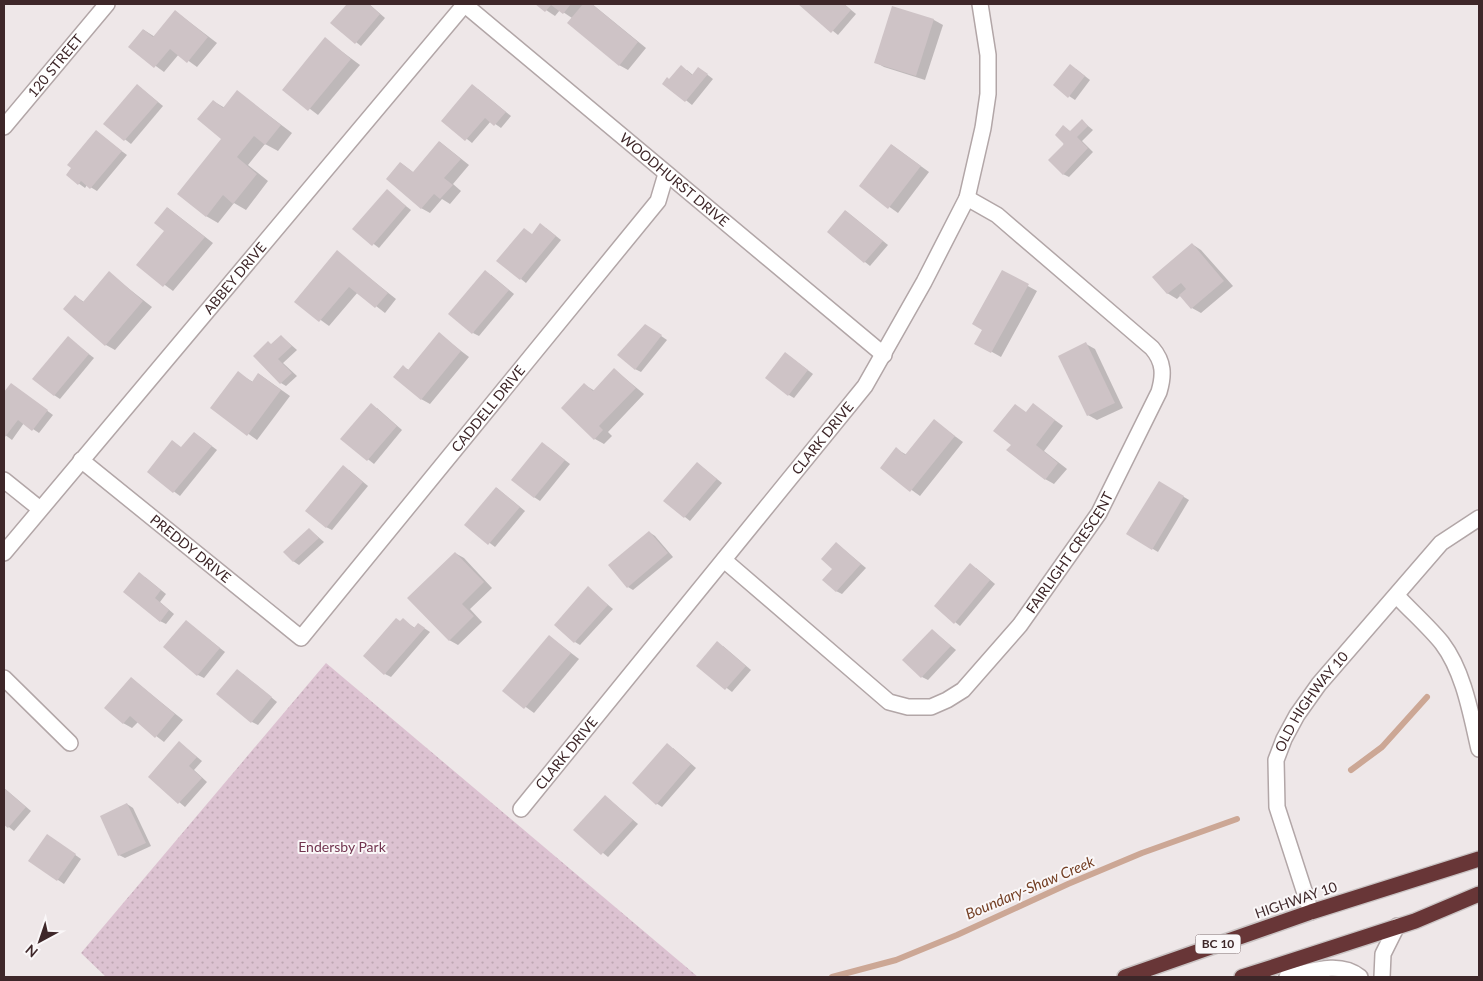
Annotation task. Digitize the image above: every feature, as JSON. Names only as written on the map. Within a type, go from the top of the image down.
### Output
[{"type":"highway","name":"HIGHWAY 10","points":[[1125,977],[1311,912],[1478,859]]},
{"type":"highway","points":[[1415,921],[1479,894]]},
{"type":"highway","points":[[1242,977],[1397,926],[1479,906]]},
{"type":"street","name":"120 STREET","points":[[4,127],[107,4]]},
{"type":"street","name":"WOODHURST DRIVE","points":[[465,4],[884,355]]},
{"type":"street","name":"ABBEY DRIVE","points":[[4,553],[80,460],[465,4]]},
{"type":"street","name":"CLARK DRIVE","points":[[521,809],[865,386],[884,355],[967,198],[983,128],[988,94],[988,55],[980,4]]},
{"type":"street","name":"CADDELL DRIVE","points":[[301,638],[658,201],[666,174]]},
{"type":"street","name":"FAIRLIGHT CRESCENT","points":[[724,560],[889,702],[908,707],[931,706],[963,690],[1020,625],[1099,513],[1159,392],[1163,380],[1160,357],[1152,348],[997,215],[967,198]]},
{"type":"street","name":"PREDDY DRIVE","points":[[80,460],[301,638]]},
{"type":"street","points":[[4,480],[40,509]]},
{"type":"street","name":"OLD HIGHWAY 10","points":[[1311,912],[1278,812],[1276,760],[1297,715],[1319,684],[1441,543],[1479,518]]},
{"type":"street","points":[[1397,596],[1442,644],[1453,660],[1467,701],[1479,749]]},
{"type":"street","points":[[4,678],[70,743]]},
{"type":"street","points":[[1382,977],[1383,954],[1397,926]]},
{"type":"street","points":[[1287,977],[1333,967],[1354,972],[1360,977]]},
{"type":"green space","name":"Endersby Park","points":[[326,663],[698,977],[106,977],[81,953]]},
{"type":"building","points":[[347,4],[369,4],[380,14],[355,44],[330,23]]},
{"type":"building","points":[[535,4],[571,4],[563,14],[551,5],[545,12]]},
{"type":"building","points":[[583,4],[592,4],[638,42],[619,66],[567,23]]},
{"type":"building","points":[[798,4],[844,4],[851,10],[831,33]]},
{"type":"building","points":[[892,6],[934,19],[916,76],[874,63]]},
{"type":"building","points":[[175,10],[208,37],[187,63],[170,49],[154,68],[128,47],[143,29],[153,37]]},
{"type":"building","points":[[325,37],[351,59],[308,111],[282,90]]},
{"type":"building","points":[[1070,64],[1085,76],[1068,98],[1053,85]]},
{"type":"building","points":[[681,65],[692,75],[698,67],[708,74],[685,102],[662,84]]},
{"type":"building","points":[[137,84],[158,102],[124,141],[103,124]]},
{"type":"building","points":[[472,84],[506,112],[494,126],[485,118],[465,141],[441,121]]},
{"type":"building","points":[[237,90],[281,125],[265,145],[254,136],[237,157],[257,174],[233,204],[223,195],[206,217],[177,194],[221,139],[197,119],[213,100],[223,108]]},
{"type":"building","points":[[1082,119],[1088,126],[1077,137],[1088,148],[1063,175],[1048,160],[1064,144],[1055,135],[1063,125],[1070,131]]},
{"type":"building","points":[[96,130],[122,151],[90,189],[81,181],[78,185],[66,175],[71,168],[67,165]]},
{"type":"building","points":[[439,141],[461,159],[444,178],[453,185],[440,199],[434,194],[421,209],[386,179],[400,162],[413,172]]},
{"type":"building","points":[[891,144],[921,166],[888,209],[859,186]]},
{"type":"building","points":[[387,189],[406,206],[372,246],[352,229]]},
{"type":"building","points":[[167,207],[205,237],[163,287],[136,265],[164,231],[154,223]]},
{"type":"building","points":[[845,210],[883,241],[864,263],[827,232]]},
{"type":"building","points":[[540,223],[556,236],[520,280],[496,261],[524,228],[532,234]]},
{"type":"building","points":[[1192,243],[1224,281],[1191,309],[1179,295],[1186,289],[1181,283],[1167,294],[1152,277]]},
{"type":"building","points":[[337,250],[388,293],[375,308],[349,287],[319,322],[294,302]]},
{"type":"building","points":[[485,270],[509,290],[472,334],[448,314]]},
{"type":"building","points":[[1002,270],[1029,284],[991,353],[974,344],[982,330],[972,324]]},
{"type":"building","points":[[109,271],[143,301],[105,346],[63,309],[75,295],[83,302]]},
{"type":"building","points":[[645,324],[662,335],[635,370],[617,355]]},
{"type":"building","points":[[439,332],[461,351],[421,400],[393,377],[403,365],[408,370]]},
{"type":"building","points":[[281,335],[292,346],[278,359],[292,373],[280,384],[253,356],[268,341],[271,344]]},
{"type":"building","points":[[68,336],[89,354],[54,396],[32,379]]},
{"type":"building","points":[[1086,342],[1115,403],[1087,416],[1058,356]]},
{"type":"building","points":[[785,352],[808,370],[788,396],[765,378]]},
{"type":"building","points":[[614,368],[636,388],[599,426],[603,430],[594,440],[561,408],[584,383],[593,391]]},
{"type":"building","points":[[238,371],[252,382],[258,373],[281,390],[247,436],[210,408]]},
{"type":"building","points":[[11,383],[48,410],[32,431],[18,420],[5,437],[4,392]]},
{"type":"building","points":[[371,403],[397,426],[367,461],[340,439]]},
{"type":"building","points":[[1033,403],[1055,420],[1036,445],[1058,463],[1045,480],[1006,450],[1011,445],[993,431],[1015,404],[1026,412]]},
{"type":"building","points":[[934,419],[955,436],[910,492],[880,468],[896,447],[905,455]]},
{"type":"building","points":[[194,432],[212,446],[173,493],[147,472],[172,440],[181,447]]},
{"type":"building","points":[[542,442],[565,460],[534,498],[511,480]]},
{"type":"building","points":[[697,462],[717,479],[684,518],[663,501]]},
{"type":"building","points":[[343,465],[363,482],[326,528],[305,511]]},
{"type":"building","points":[[1159,481],[1184,496],[1152,550],[1126,534]]},
{"type":"building","points":[[496,487],[520,507],[488,545],[464,525]]},
{"type":"building","points":[[309,528],[319,538],[293,562],[283,552]]},
{"type":"building","points":[[649,531],[668,553],[627,588],[608,565]]},
{"type":"building","points":[[836,542],[861,564],[836,592],[822,580],[832,569],[821,559]]},
{"type":"building","points":[[455,552],[484,582],[462,604],[474,616],[449,641],[407,598]]},
{"type":"building","points":[[970,563],[990,580],[954,624],[934,606]]},
{"type":"building","points":[[139,572],[161,590],[155,598],[169,610],[160,622],[123,592]]},
{"type":"building","points":[[588,586],[608,605],[574,643],[554,625]]},
{"type":"building","points":[[396,618],[400,621],[403,618],[414,628],[418,623],[425,628],[384,675],[363,656]]},
{"type":"building","points":[[186,620],[220,648],[197,676],[163,647]]},
{"type":"building","points":[[932,629],[951,646],[921,678],[902,660]]},
{"type":"building","points":[[549,635],[571,653],[524,709],[502,691]]},
{"type":"building","points":[[717,641],[746,666],[725,690],[696,666]]},
{"type":"building","points":[[237,669],[272,697],[251,723],[216,694]]},
{"type":"building","points":[[131,677],[175,714],[155,738],[130,716],[123,724],[104,708]]},
{"type":"building","points":[[179,741],[197,757],[189,766],[202,778],[178,804],[148,777]]},
{"type":"building","points":[[667,743],[691,764],[656,805],[632,783]]},
{"type":"building","points":[[4,788],[26,807],[8,828],[4,825]]},
{"type":"building","points":[[605,795],[633,820],[601,855],[573,830]]},
{"type":"building","points":[[127,803],[146,843],[118,856],[100,816]]},
{"type":"building","points":[[47,834],[76,854],[57,881],[28,861]]},
{"type":"waterway","name":"Boundary-Shaw Creek","points":[[1351,770],[1382,747],[1427,697]]},
{"type":"waterway","name":"Boundary-Shaw Creek","points":[[832,977],[896,960],[1142,853],[1237,819]]}]
